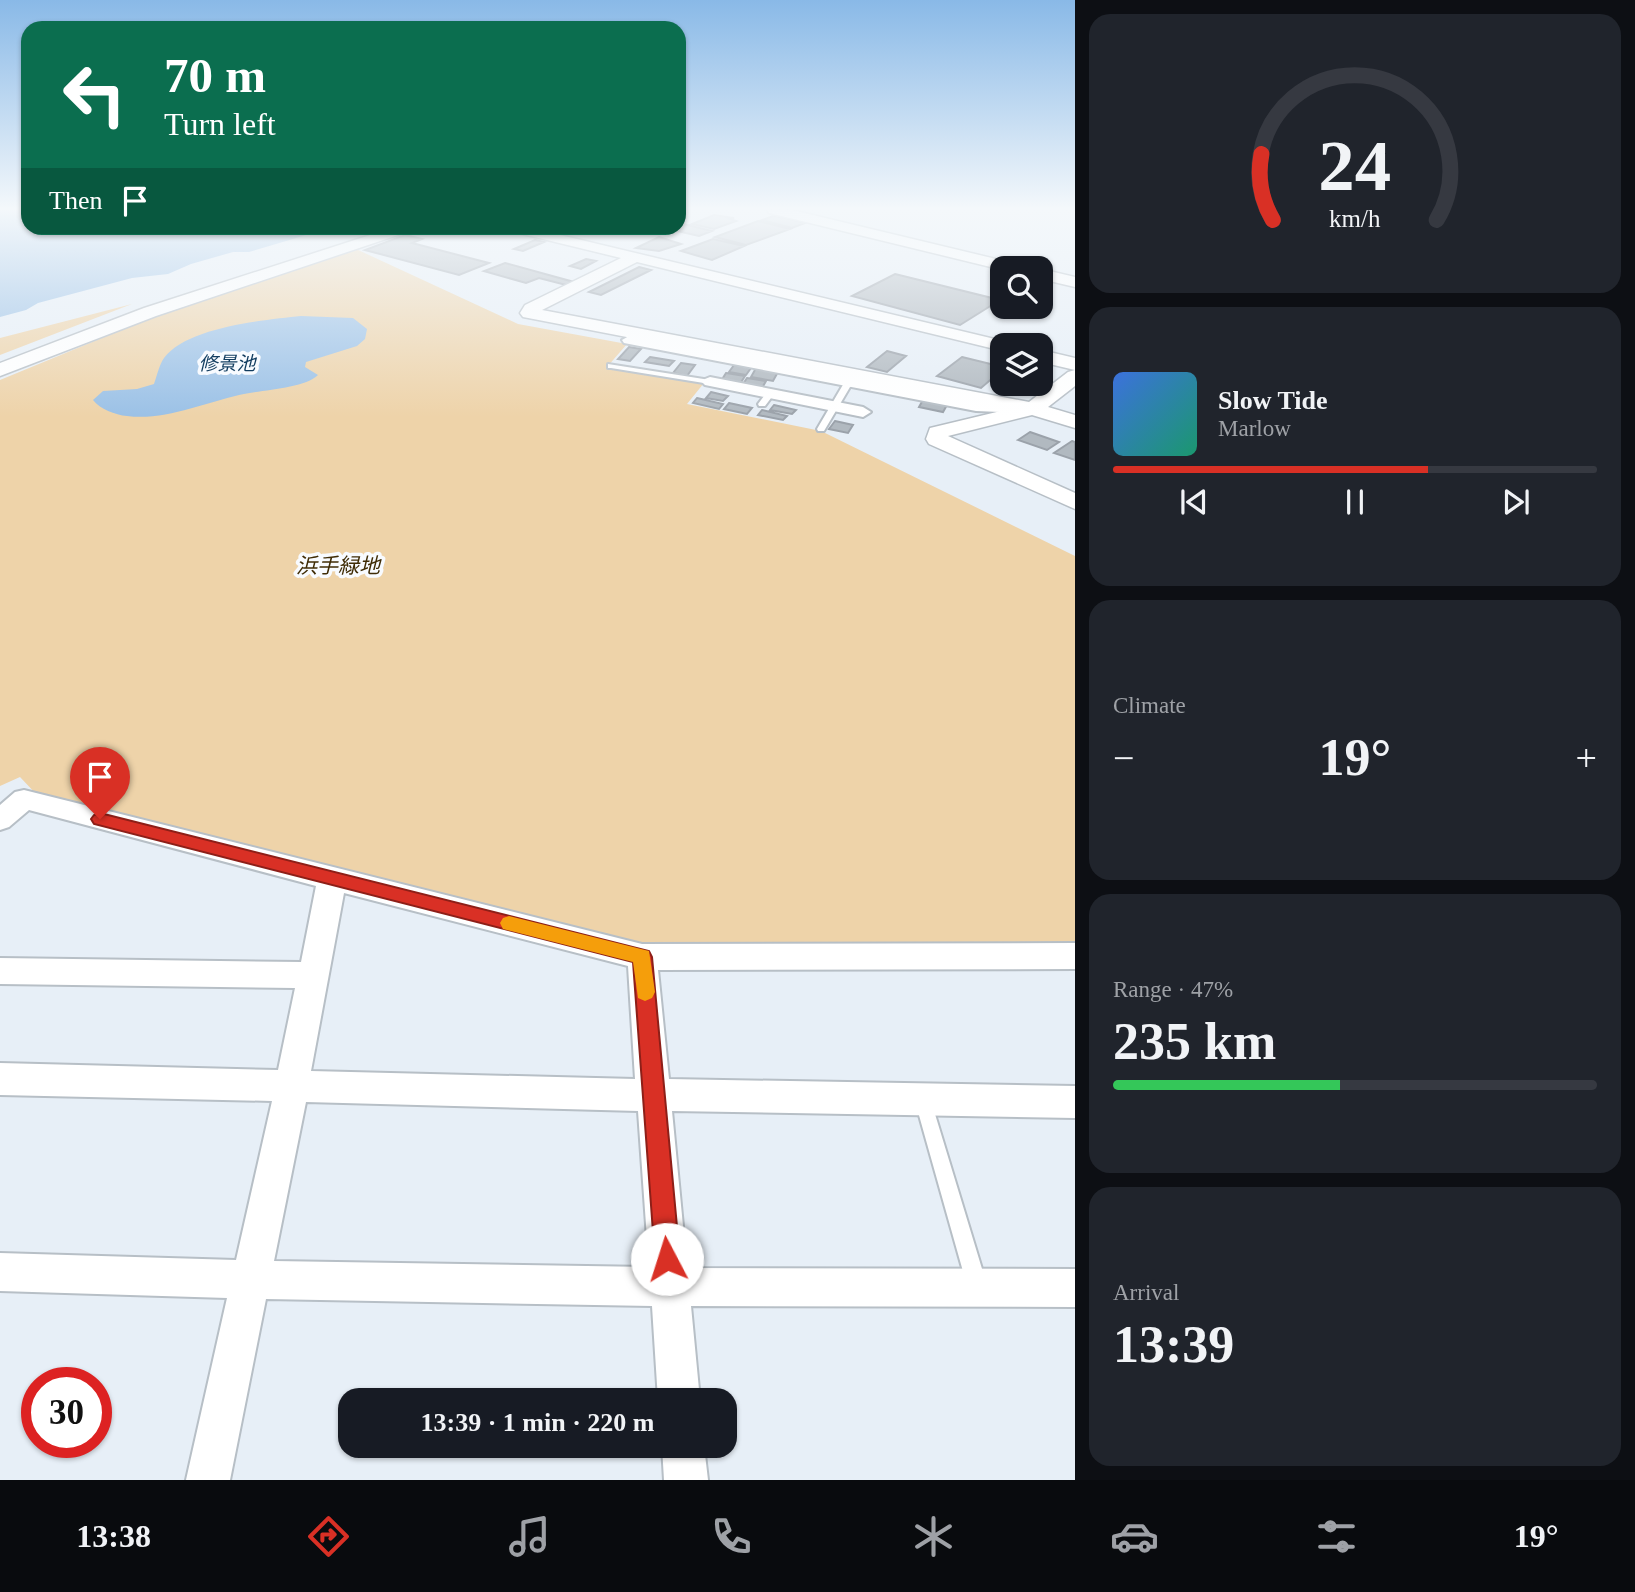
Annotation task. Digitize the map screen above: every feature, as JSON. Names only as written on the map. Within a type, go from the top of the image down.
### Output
[{"type":"street","points":[[0,362],[171,297],[227,279]]},
{"type":"street","points":[[0,370],[106,326],[246,279]]},
{"type":"street","points":[[591,279],[531,309],[529,313],[1033,409],[1075,422]]},
{"type":"street","points":[[727,279],[990,343]]},
{"type":"street","points":[[629,340],[976,406],[1033,409]]},
{"type":"street","points":[[1053,359],[1075,364]]},
{"type":"street","points":[[766,399],[791,369]]},
{"type":"street","points":[[1075,376],[1033,409],[937,432],[937,439],[1075,502]]},
{"type":"street","points":[[710,382],[766,399],[863,412]]},
{"type":"street","points":[[0,820],[24,799],[642,957],[1075,956]]},
{"type":"street","points":[[208,1480],[292,1086],[332,879]]},
{"type":"street","points":[[642,957],[678,1388]]},
{"type":"street","points":[[0,971],[314,975]]},
{"type":"street","points":[[0,1079],[1075,1102]]},
{"type":"street","points":[[0,1272],[250,1280],[670,1287],[1075,1288]]},
{"type":"street","points":[[684,1458],[686,1480]]},
{"type":"lane","points":[[611,366],[710,382]]},
{"type":"lane","points":[[821,429],[847,385],[855,382]]},
{"type":"lane","points":[[922,1099],[978,1286]]},
{"type":"green space","name":"浜手緑地","points":[[265,279],[421,279],[518,324],[627,344],[607,367],[704,383],[687,404],[821,431],[1075,556],[1075,947],[631,944],[38,796],[20,777],[0,786],[0,380],[165,312]]},
{"type":"green space","points":[[132,304],[0,355],[0,338]]},
{"type":"water","points":[[0,279],[128,279],[38,303],[26,310],[0,317]]},
{"type":"water","name":"修景池","points":[[301,316],[353,318],[367,329],[365,339],[357,346],[306,362],[305,367],[318,375],[292,386],[141,417],[118,414],[104,409],[93,400],[103,391],[137,389],[154,384],[164,358],[175,347],[190,339],[227,327]]},
{"type":"building","points":[[512,279],[536,279],[526,283]]},
{"type":"building","points":[[543,279],[574,282],[566,285]]},
{"type":"building","points":[[615,279],[633,279],[601,295],[589,292]]},
{"type":"building","points":[[885,279],[915,279],[990,298],[990,306],[960,325],[852,296]]},
{"type":"building","points":[[629,347],[641,349],[630,361],[618,359]]},
{"type":"building","points":[[887,351],[906,356],[887,372],[867,367]]},
{"type":"building","points":[[650,357],[674,361],[669,366],[645,362]]},
{"type":"building","points":[[962,357],[990,364],[990,380],[981,388],[937,376]]},
{"type":"building","points":[[681,363],[695,365],[687,376],[673,373]]},
{"type":"building","points":[[734,365],[751,368],[746,375],[729,372]]},
{"type":"building","points":[[756,368],[778,372],[773,381],[751,377]]},
{"type":"building","points":[[726,373],[745,376],[740,384],[721,381]]},
{"type":"building","points":[[747,378],[766,381],[762,388],[743,384]]},
{"type":"building","points":[[711,392],[728,396],[723,401],[706,398]]},
{"type":"building","points":[[697,398],[723,404],[719,409],[693,403]]},
{"type":"building","points":[[923,400],[947,405],[943,412],[919,407]]},
{"type":"building","points":[[729,403],[752,408],[747,414],[724,409]]},
{"type":"building","points":[[774,405],[796,410],[792,414],[770,410]]},
{"type":"building","points":[[762,410],[787,416],[783,420],[758,415]]},
{"type":"building","points":[[835,421],[853,425],[848,433],[829,429]]},
{"type":"building","points":[[1030,432],[1059,442],[1047,450],[1018,440]]},
{"type":"building","points":[[1072,441],[1075,442],[1075,460],[1054,453]]},
{"type":"slow traffic","points":[[509,923],[642,957],[645,992]]},
{"type":"route","points":[[100,819],[642,957],[667,1259]]}]
